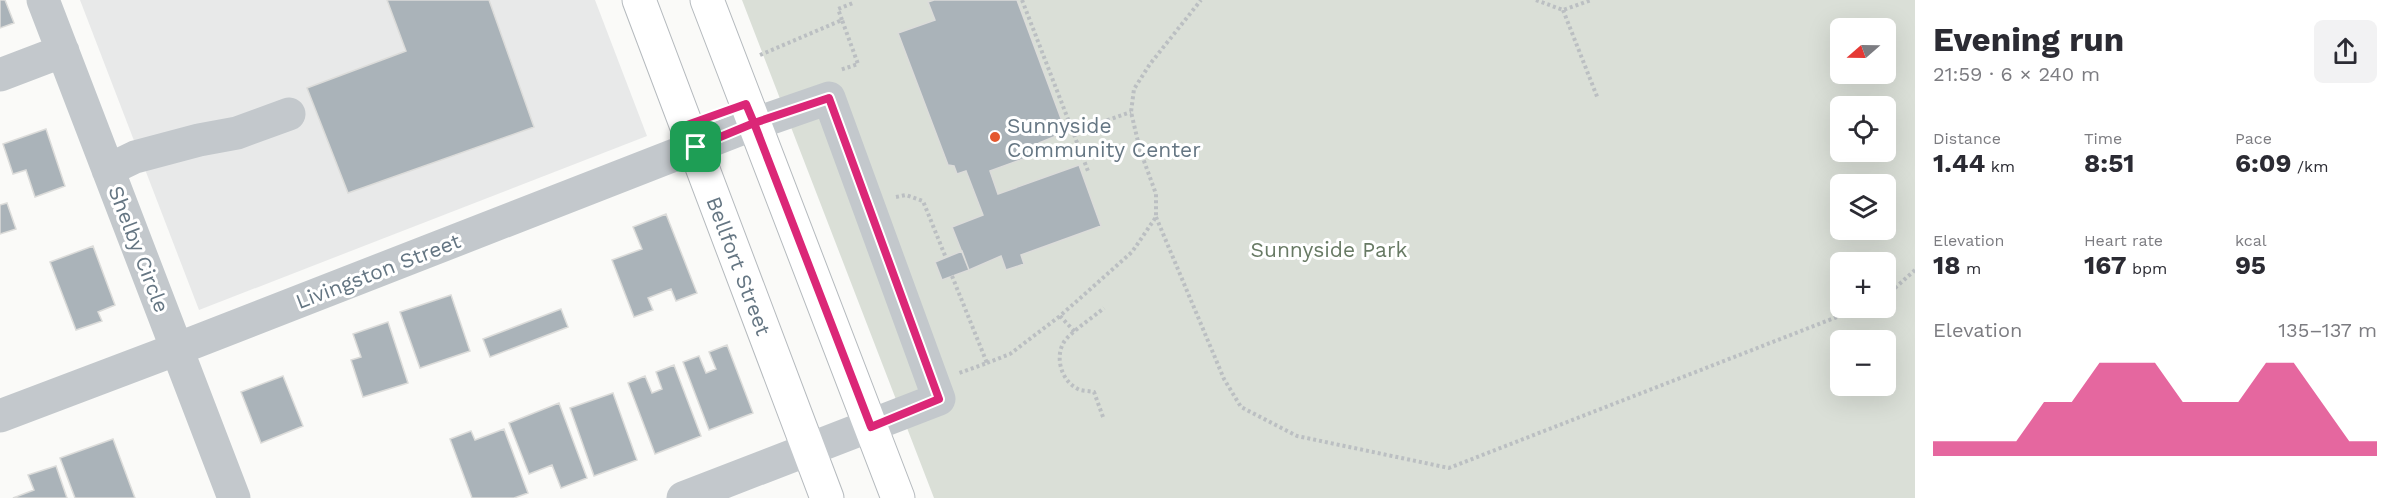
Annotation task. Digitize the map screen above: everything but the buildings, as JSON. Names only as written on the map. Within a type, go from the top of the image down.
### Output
[{"type":"main road","name":"Bellfort Street","points":[[639,0],[827,498]]},
{"type":"main road","points":[[707,0],[898,498]]},
{"type":"street","name":"Shelby Circle","points":[[43,0],[234,498]]},
{"type":"street","points":[[0,75],[63,51]]},
{"type":"street","name":"Livingston Street","points":[[0,416],[754,123],[829,98],[868,204]]},
{"type":"street","points":[[108,170],[135,157],[199,140],[237,133],[289,114]]},
{"type":"street","points":[[682,498],[939,399],[868,204]]},
{"type":"path","points":[[1022,0],[1088,171]]},
{"type":"path","points":[[1201,0],[1150,64],[1134,89],[1131,112],[1140,150],[1156,195],[1156,217],[1224,379],[1241,407],[1297,436],[1449,468],[1834,318]]},
{"type":"path","points":[[1536,0],[1563,10],[1591,0]]},
{"type":"path","points":[[836,72],[858,64],[838,9],[853,3]]},
{"type":"path","points":[[1563,10],[1598,99]]},
{"type":"path","points":[[757,56],[842,20]]},
{"type":"path","points":[[1073,132],[1131,112]]},
{"type":"path","points":[[868,204],[906,195],[923,201],[946,258]]},
{"type":"path","points":[[933,382],[1010,354],[1060,316],[1132,252],[1156,217]]},
{"type":"path","points":[[1896,287],[1915,270]]},
{"type":"path","points":[[952,276],[987,363]]},
{"type":"path","points":[[1103,417],[1094,392],[1079,390],[1069,383],[1061,370],[1060,353],[1066,339],[1104,308]]},
{"type":"path","points":[[1060,316],[1076,332]]},
{"type":"shaded area","points":[[80,0],[595,0],[647,136],[199,310]]},
{"type":"green space","name":"Sunnyside Park","points":[[742,0],[1915,0],[1915,498],[934,498]]},
{"type":"place","name":"Sunnyside Community Center","points":[[995,137]]},
{"type":"route","points":[[696,147],[687,125],[746,104],[754,123],[829,98],[939,399],[871,427],[754,123],[696,147]]}]
